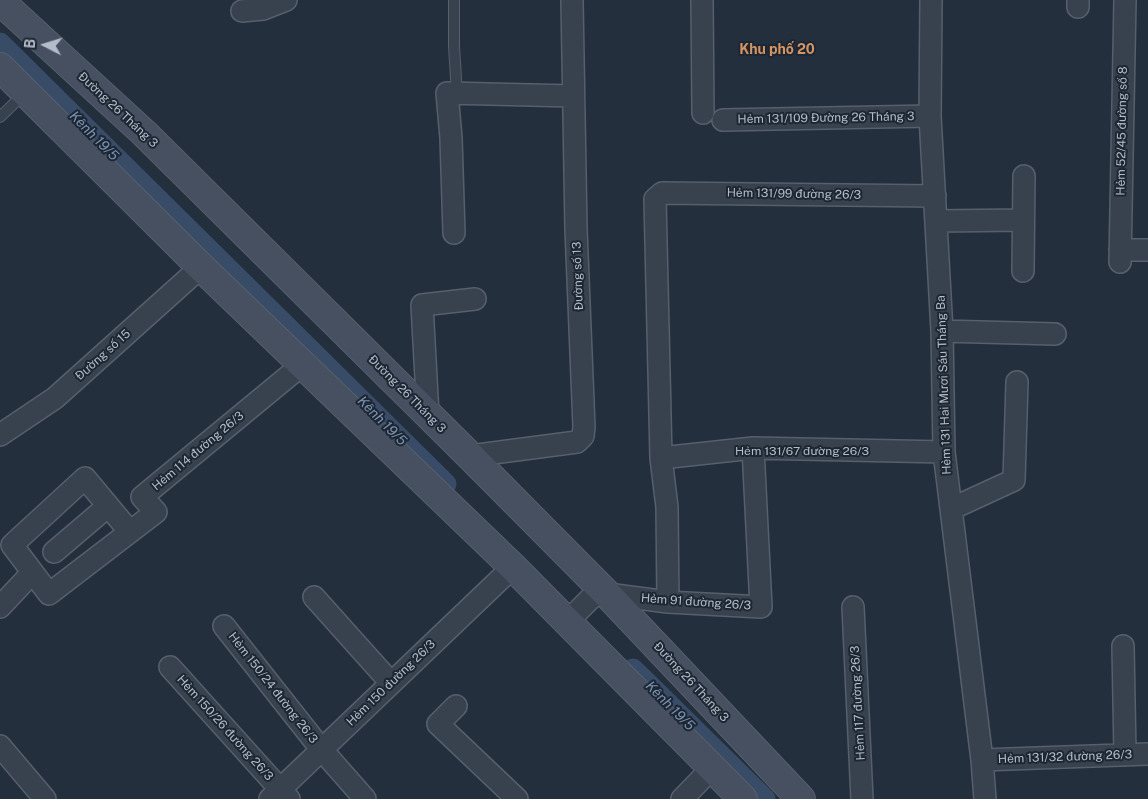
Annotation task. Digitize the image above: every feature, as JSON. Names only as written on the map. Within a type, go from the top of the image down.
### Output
[{"type":"street","points":[[242,10],[263,9],[286,0]]},
{"type":"street","name":"Đường số 13","points":[[470,456],[577,442],[583,436],[576,228],[572,0]]},
{"type":"street","points":[[702,0],[703,114]]},
{"type":"street","name":"Hẻm 131 Hai Mươi Sáu Tháng Ba","points":[[931,0],[930,116],[942,331],[944,452],[982,760],[985,799]]},
{"type":"street","name":"Hẻm 52/45 đường số 8","points":[[1125,0],[1120,256],[1148,250]]},
{"type":"street","name":"Đường 26 Tháng 3","points":[[2,6],[144,133],[470,456],[600,595],[801,799]]},
{"type":"street","points":[[0,67],[201,267],[512,567],[570,618],[743,799]]},
{"type":"street","points":[[454,233],[451,138],[452,94],[573,96]]},
{"type":"street","name":"Hẻm 131/109 Đường 26 Tháng 3","points":[[723,120],[930,116]]},
{"type":"street","points":[[1023,271],[1024,176]]},
{"type":"street","name":"Hẻm 131/99 đường 26/3","points":[[661,458],[655,199],[662,193],[935,196]]},
{"type":"street","points":[[937,221],[1023,220]]},
{"type":"street","name":"Đường số 15","points":[[0,435],[55,398],[201,267]]},
{"type":"street","points":[[428,415],[422,306],[475,299]]},
{"type":"street","points":[[942,331],[1055,334]]},
{"type":"street","name":"Hẻm 114 đường 26/3","points":[[32,573],[49,594],[156,512],[142,496],[302,364]]},
{"type":"street","points":[[951,509],[1014,480],[1017,382]]},
{"type":"street","name":"Hẻm 131/67 đường 26/3","points":[[661,458],[754,448],[944,452]]},
{"type":"street","name":"Hẻm 91 đường 26/3","points":[[600,595],[668,602],[761,607],[754,448]]},
{"type":"street","points":[[661,458],[667,507],[668,602]]},
{"type":"street","points":[[0,607],[32,573],[12,545],[85,478],[130,532]]},
{"type":"street","points":[[54,552],[108,506]]},
{"type":"street","name":"Hẻm 150 đường 26/3","points":[[280,796],[321,750],[512,567]]},
{"type":"street","points":[[570,618],[600,595]]},
{"type":"street","points":[[314,597],[391,683]]},
{"type":"street","name":"Hẻm 117 đường 26/3","points":[[853,607],[862,799]]},
{"type":"street","name":"Hẻm 150/24 đường 26/3","points":[[224,626],[321,750],[365,799]]},
{"type":"street","points":[[1124,646],[1125,755]]},
{"type":"street","name":"Hẻm 150/26 đường 26/3","points":[[170,667],[280,796]]},
{"type":"street","points":[[456,706],[438,724],[517,799]]},
{"type":"street","points":[[0,746],[36,796]]},
{"type":"street","name":"Hẻm 131/32 đường 26/3","points":[[982,760],[1148,754]]},
{"type":"street","points":[[682,799],[713,767]]},
{"type":"lane","points":[[452,94],[454,0]]},
{"type":"lane","points":[[0,117],[26,93]]},
{"type":"waterway","name":"Kênh 19/5","points":[[0,43],[446,484]]},
{"type":"waterway","name":"Kênh 19/5","points":[[633,669],[765,799]]},
{"type":"district","name":"Khu phố 20","points":[[777,50]]}]
